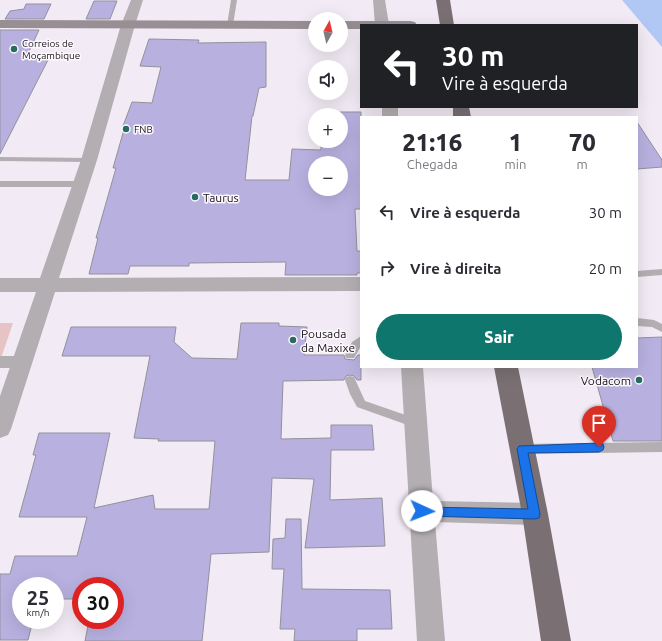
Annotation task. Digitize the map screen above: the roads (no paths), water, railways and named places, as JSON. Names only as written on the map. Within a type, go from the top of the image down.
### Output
[{"type":"highway","points":[[442,0],[447,24]]},
{"type":"highway","points":[[506,368],[535,514],[556,641]]},
{"type":"main road","points":[[0,24],[308,25]]},
{"type":"main road","points":[[348,25],[360,25]]},
{"type":"street","points":[[0,427],[23,362],[89,160],[128,25],[137,0]]},
{"type":"street","points":[[379,0],[382,24]]},
{"type":"street","points":[[0,285],[360,284]]},
{"type":"street","points":[[0,362],[23,362]]},
{"type":"street","points":[[412,368],[431,641]]},
{"type":"street","points":[[422,511],[535,514]]},
{"type":"lane","points":[[230,25],[234,0]]},
{"type":"lane","points":[[0,159],[89,160]]},
{"type":"lane","points":[[0,184],[80,184]]},
{"type":"lane","points":[[638,274],[662,272]]},
{"type":"lane","points":[[638,322],[654,324],[662,328]]},
{"type":"lane","points":[[350,355],[360,341]]},
{"type":"lane","points":[[350,380],[355,394],[361,404],[416,423]]},
{"type":"lane","points":[[522,449],[662,447]]},
{"type":"water","points":[[622,0],[662,0],[662,47]]},
{"type":"place","name":"Correios de Moçambique","points":[[14,49]]},
{"type":"place","name":"FNB","points":[[126,129]]},
{"type":"place","name":"Taurus","points":[[195,197]]},
{"type":"place","name":"Pousada da Maxixe","points":[[293,340]]},
{"type":"place","name":"Vodacom","points":[[639,380]]}]
